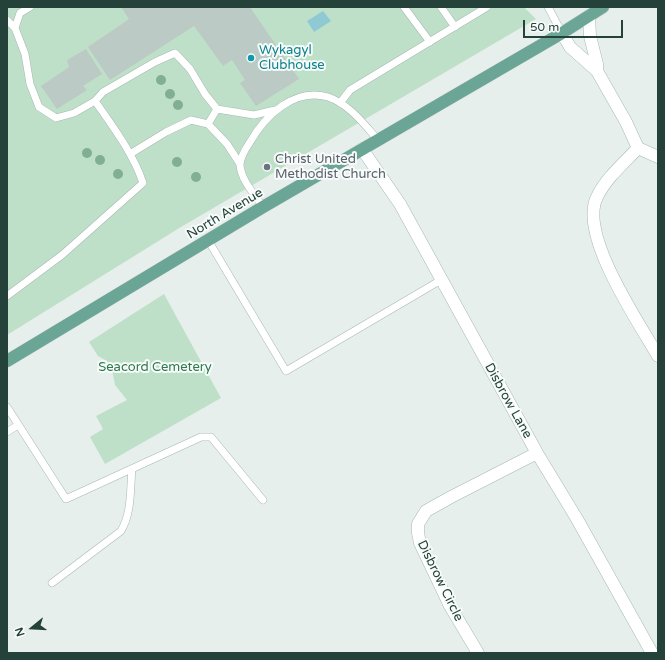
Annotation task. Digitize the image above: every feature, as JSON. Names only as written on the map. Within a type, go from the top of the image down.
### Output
[{"type":"main road","name":"North Avenue","points":[[7,362],[263,207],[562,33],[603,7]]},
{"type":"street","points":[[589,16],[590,36],[597,64],[597,71]]},
{"type":"street","points":[[562,33],[570,47],[597,71],[626,122],[638,148],[658,157]]},
{"type":"street","points":[[638,148],[618,168],[596,198],[593,214],[595,231],[601,250],[616,283],[658,356]]},
{"type":"street","name":"Disbrow Lane","points":[[362,149],[400,204],[537,453],[577,519],[652,653]]},
{"type":"street","name":"Disbrow Circle","points":[[478,653],[450,606],[420,543],[418,524],[426,511],[537,453]]},
{"type":"lane","points":[[16,28],[20,13],[30,7]]},
{"type":"lane","points":[[404,7],[430,42]]},
{"type":"lane","points":[[441,7],[455,27]]},
{"type":"lane","points":[[340,103],[350,90],[487,7]]},
{"type":"lane","points":[[548,7],[562,33]]},
{"type":"lane","points":[[7,20],[16,28],[25,54],[30,84],[39,107],[56,118],[74,113],[95,101],[103,92],[155,62],[175,53],[190,70],[205,94],[217,109],[254,115],[275,110]]},
{"type":"lane","points":[[240,164],[252,137],[275,110],[292,100],[316,95],[328,97],[349,109],[378,140]]},
{"type":"lane","points":[[7,296],[62,255],[143,183],[139,171],[130,154],[95,101]]},
{"type":"lane","points":[[208,124],[217,109]]},
{"type":"lane","points":[[130,154],[166,132],[191,120],[208,124],[227,144],[240,164],[247,184],[263,207]]},
{"type":"lane","points":[[208,240],[286,370],[441,280]]},
{"type":"lane","points":[[7,407],[66,499],[201,437],[211,437],[263,500]]},
{"type":"lane","points":[[7,432],[18,425]]},
{"type":"lane","points":[[52,583],[121,531],[126,522],[129,511],[132,469]]},
{"type":"green space","points":[[7,7],[524,7],[536,19],[181,227],[7,335]]},
{"type":"green space","name":"Seacord Cemetery","points":[[164,294],[221,398],[105,464],[90,437],[103,429],[96,416],[127,400],[115,385],[112,370],[107,361],[98,356],[89,342]]},
{"type":"water","points":[[323,11],[331,21],[314,32],[307,21]]},
{"type":"building","name":"Wykagyl Clubhouse","points":[[121,7],[250,7],[299,79],[256,106],[240,83],[245,80],[232,60],[223,66],[194,26],[110,80],[88,47],[129,19]]},
{"type":"building","points":[[86,49],[102,74],[83,86],[87,90],[57,109],[41,86],[69,67],[67,60]]},
{"type":"place","name":"Wykagyl Clubhouse","points":[[251,58]]},
{"type":"place","name":"Christ United Methodist Church","points":[[267,167]]}]
